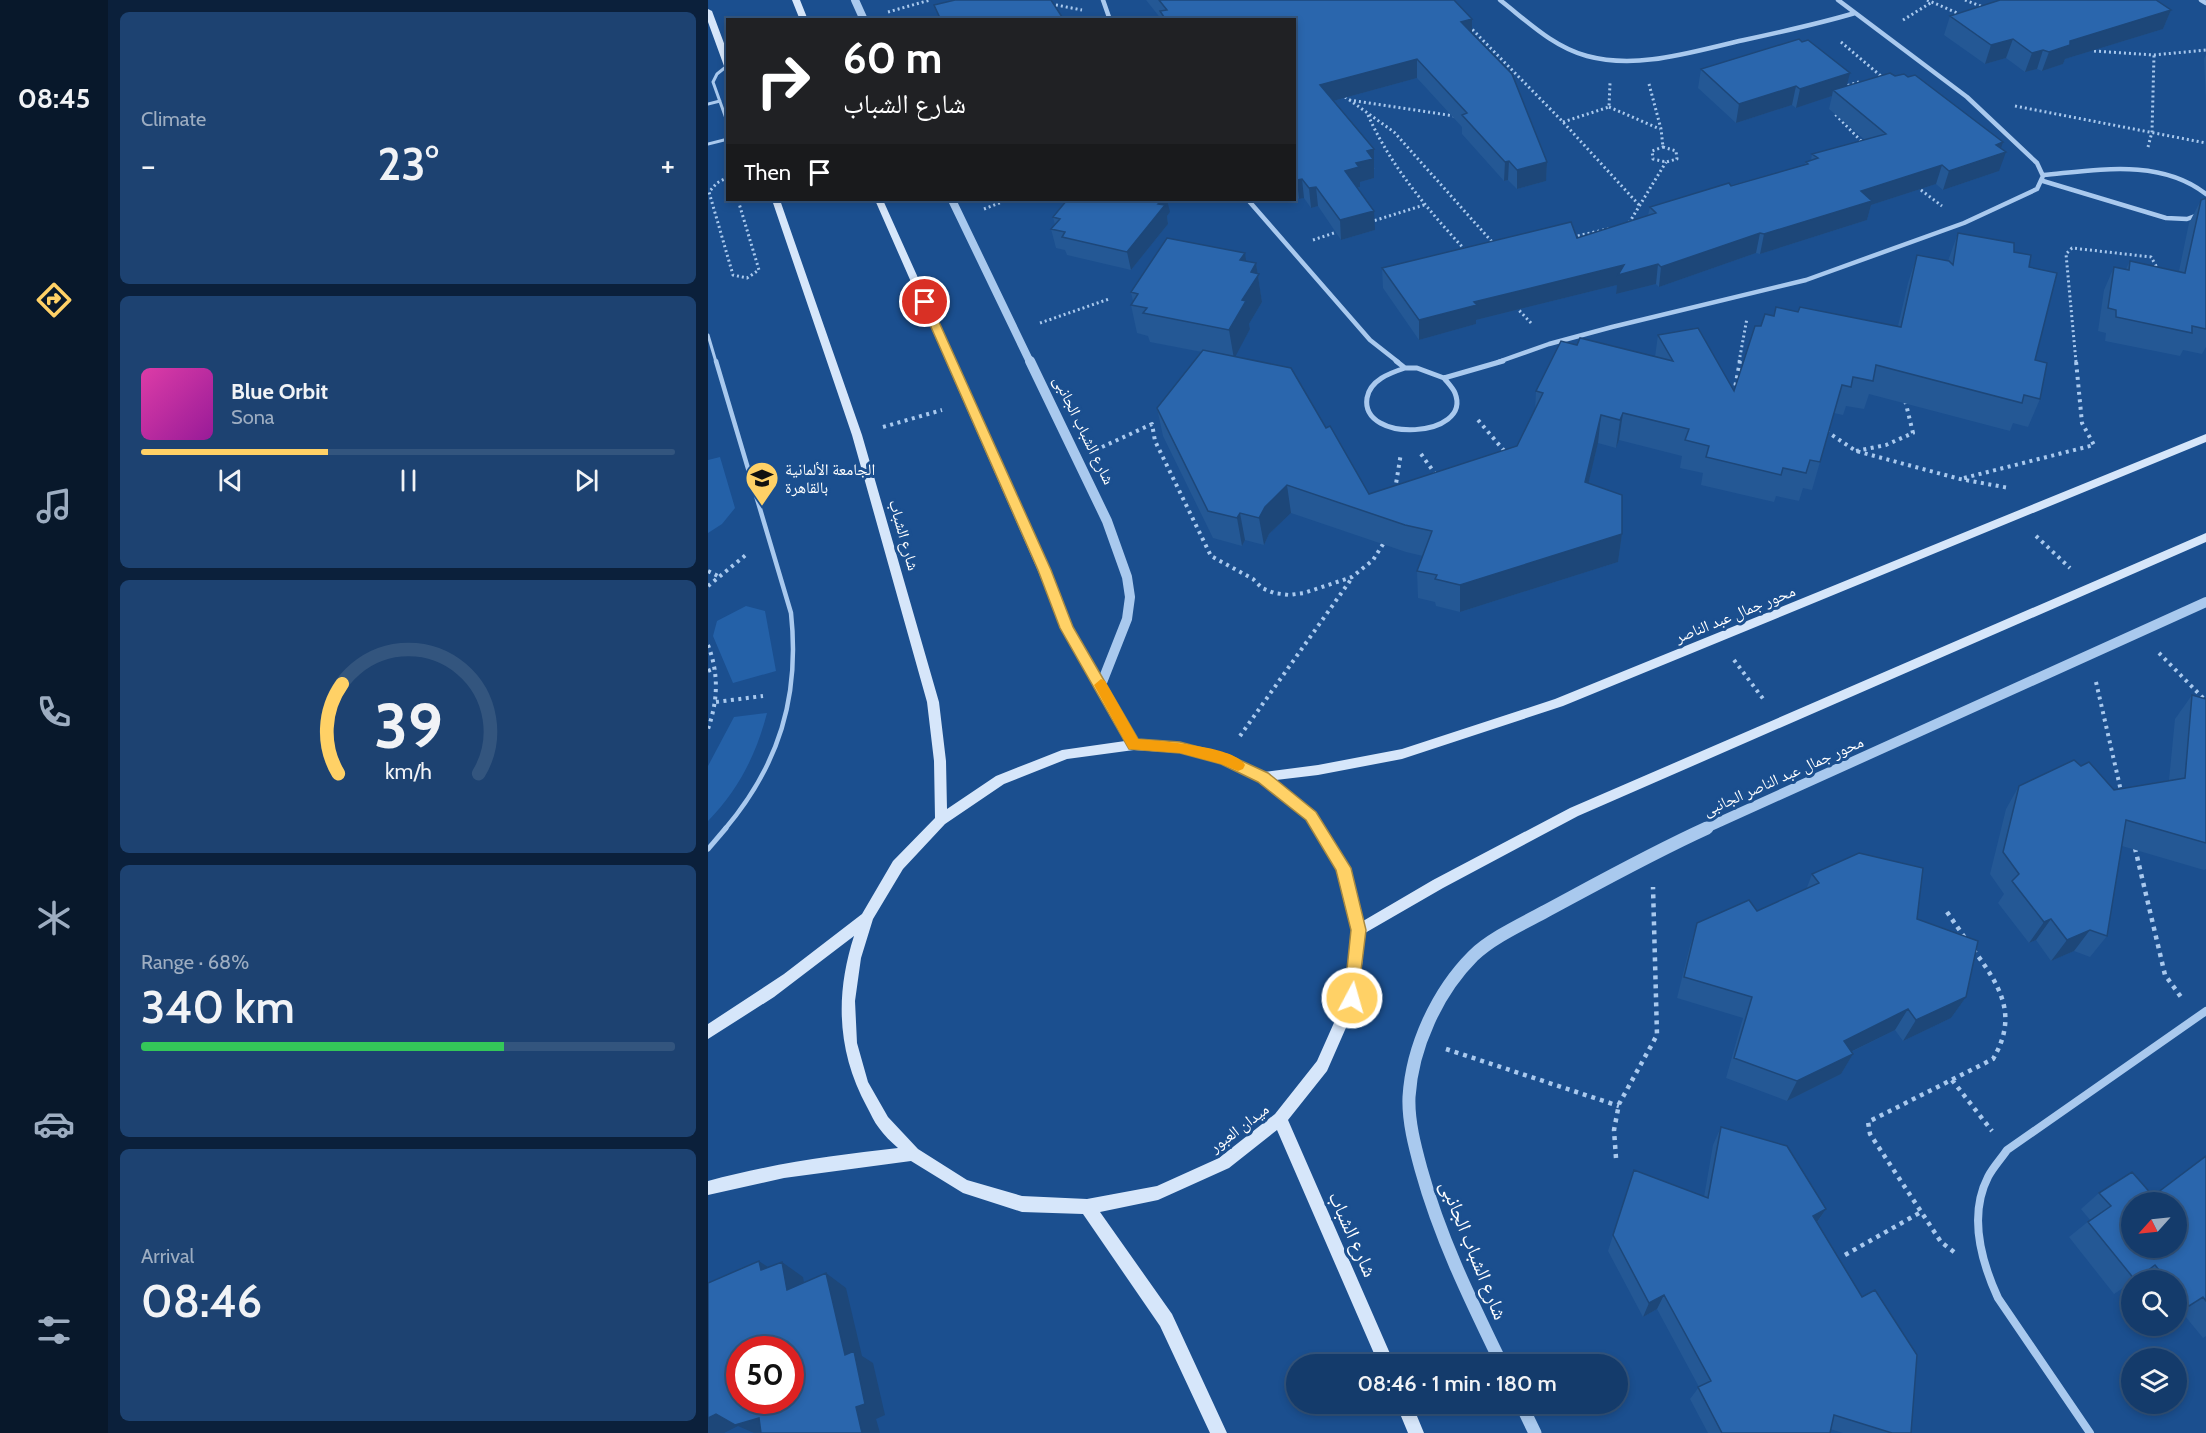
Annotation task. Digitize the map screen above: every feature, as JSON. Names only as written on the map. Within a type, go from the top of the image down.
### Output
[{"type":"main road","points":[[796,0],[803,18]]},
{"type":"main road","points":[[708,11],[726,63]]},
{"type":"main road","name":"شارع الشباب","points":[[776,201],[857,435],[933,702],[939,735],[942,773],[941,820]]},
{"type":"main road","points":[[879,201],[1044,570],[1067,628],[1134,745]]},
{"type":"main road","name":"محور جمال عبد الناصر","points":[[1263,777],[1318,770],[1402,754],[1560,703],[2206,438]]},
{"type":"main road","points":[[1359,930],[1438,884],[1574,812],[2206,537]]},
{"type":"main road","name":"ميدان العبور","points":[[1134,745],[1180,748],[1224,759],[1263,777],[1311,816],[1343,868],[1359,930],[1352,998],[1322,1066],[1280,1119],[1224,1163],[1158,1193],[1087,1207],[1022,1204],[963,1186],[913,1154],[883,1122],[862,1084],[850,1043],[848,1001],[854,958],[867,917],[898,865],[941,820],[1000,780],[1066,754],[1134,745]]},
{"type":"main road","points":[[708,1032],[759,1001],[816,960],[867,917]]},
{"type":"main road","name":"شارع الشباب","points":[[1280,1119],[1382,1354]]},
{"type":"main road","points":[[708,1188],[749,1176],[832,1162],[913,1154]]},
{"type":"main road","points":[[1087,1207],[1166,1320],[1219,1433]]},
{"type":"main road","points":[[1408,1414],[1416,1433]]},
{"type":"street","points":[[855,0],[864,18]]},
{"type":"street","points":[[1103,0],[1109,17]]},
{"type":"street","points":[[1500,0],[1549,39],[1568,50],[1611,59],[1642,60],[1677,54],[1820,23],[1855,13]]},
{"type":"street","points":[[1838,0],[1967,97],[2037,163],[2043,178]]},
{"type":"street","points":[[2200,0],[2206,3]]},
{"type":"street","points":[[2043,178],[2118,170],[2142,171],[2187,180],[2206,194]]},
{"type":"street","points":[[2043,178],[2166,218],[2182,220],[2196,218],[2206,212]]},
{"type":"street","points":[[1444,378],[1549,344],[1752,295],[1867,260],[1964,223],[2037,189],[2043,178]]},
{"type":"street","name":"شارع الشباب الجانبى","points":[[952,201],[1107,521],[1124,564],[1130,599],[1123,632],[1101,685]]},
{"type":"street","points":[[1249,201],[1370,340],[1406,368]]},
{"type":"street","points":[[1406,368],[1434,372],[1453,386],[1457,397],[1456,408],[1449,418],[1437,426],[1422,431],[1389,428],[1376,421],[1368,411],[1366,399],[1370,389],[1378,379],[1406,368]]},
{"type":"street","name":"محور جمال عبد الناصر الجانبى","points":[[1420,1040],[1445,992],[1474,955],[1515,928],[1652,853],[2206,602]]},
{"type":"street","points":[[2090,1433],[1998,1298],[1987,1277],[1981,1255],[1979,1209],[1986,1180],[2007,1150],[2206,1011]]},
{"type":"street","name":"شارع الشباب الجانبى","points":[[1420,1040],[1409,1098],[1414,1143],[1433,1213],[1465,1289],[1497,1354]]},
{"type":"street","points":[[1525,1414],[1534,1433]]},
{"type":"lane","points":[[726,67],[714,78],[726,118]]},
{"type":"lane","points":[[708,104],[720,101]]},
{"type":"lane","points":[[708,144],[726,140]]},
{"type":"lane","points":[[708,335],[791,614],[796,639],[797,666],[793,693],[779,739],[757,785],[725,830],[708,849]]},
{"type":"path","points":[[867,18],[930,0]]},
{"type":"path","points":[[1927,0],[1969,19]]},
{"type":"path","points":[[1965,0],[1988,9]]},
{"type":"path","points":[[1050,4],[1109,17]]},
{"type":"path","points":[[1820,23],[1882,76]]},
{"type":"path","points":[[1468,24],[1640,206]]},
{"type":"path","points":[[2094,51],[2154,55],[2206,50]]},
{"type":"path","points":[[2142,171],[2152,132],[2154,55]]},
{"type":"path","points":[[1609,107],[1611,59]]},
{"type":"path","points":[[1642,60],[1661,129],[1663,147]]},
{"type":"path","points":[[1871,79],[1921,63]]},
{"type":"path","points":[[1507,80],[1515,73]]},
{"type":"path","points":[[1839,88],[1860,82]]},
{"type":"path","points":[[1338,92],[1394,132],[1494,244]]},
{"type":"path","points":[[1967,97],[2206,143]]},
{"type":"path","points":[[1346,99],[1456,116]]},
{"type":"path","points":[[1563,122],[1609,107],[1661,129]]},
{"type":"path","points":[[1844,109],[1834,113],[1868,147]]},
{"type":"path","points":[[1368,115],[1376,133],[1424,205],[1471,257]]},
{"type":"path","points":[[1663,147],[1671,148],[1678,155],[1677,159],[1666,162],[1653,159],[1652,151],[1663,147]]},
{"type":"path","points":[[1624,232],[1666,162]]},
{"type":"path","points":[[726,178],[717,183],[709,192],[733,275],[747,278],[759,270],[738,201]]},
{"type":"path","points":[[1909,181],[1964,223]]},
{"type":"path","points":[[1368,222],[1424,205]]},
{"type":"path","points":[[1564,239],[1597,230],[1620,229]]},
{"type":"path","points":[[1289,247],[1346,230]]},
{"type":"path","points":[[1597,230],[1604,238]]},
{"type":"path","points":[[1960,479],[2094,445],[2082,423],[2066,254],[2072,248],[2151,258],[2157,270],[2167,276]]},
{"type":"path","points":[[1732,401],[1752,295]]},
{"type":"path","points":[[1016,332],[1109,299]]},
{"type":"path","points":[[1510,301],[1549,344]]},
{"type":"path","points":[[1856,451],[1898,442],[1913,433],[1903,394]]},
{"type":"path","points":[[1457,397],[1511,458]]},
{"type":"path","points":[[857,435],[969,402]]},
{"type":"path","points":[[1077,458],[1152,424],[1155,441],[1210,556],[1274,593],[1304,593],[1352,577]]},
{"type":"path","points":[[1816,425],[1856,451],[1960,479],[2060,498]]},
{"type":"path","points":[[1393,497],[1405,431]]},
{"type":"path","points":[[2016,516],[2090,587]]},
{"type":"path","points":[[1224,759],[1352,577],[1373,560],[1385,541]]},
{"type":"path","points":[[708,586],[743,557],[770,542]]},
{"type":"path","points":[[708,571],[718,576]]},
{"type":"path","points":[[2138,631],[2206,701]]},
{"type":"path","points":[[1718,639],[1780,722]]},
{"type":"path","points":[[708,645],[716,668],[716,702],[708,729]]},
{"type":"path","points":[[2090,656],[2122,793]]},
{"type":"path","points":[[708,671],[716,668]]},
{"type":"path","points":[[716,702],[793,693]]},
{"type":"path","points":[[2133,839],[2165,975],[2196,1016]]},
{"type":"path","points":[[1616,1158],[1614,1128],[1619,1106],[1649,1054],[1657,1035],[1652,853]]},
{"type":"path","points":[[1947,912],[1991,975],[2008,1017],[2008,1032],[2003,1047],[1994,1059],[1868,1122],[1870,1134],[1941,1242],[1958,1255],[1981,1255]]},
{"type":"path","points":[[1420,1040],[1619,1106]]},
{"type":"path","points":[[1952,1080],[2007,1150]]},
{"type":"path","points":[[1845,1255],[1921,1212]]},
{"type":"shaded area","points":[[720,457],[735,508],[722,524],[708,533],[708,460]]},
{"type":"shaded area","points":[[746,606],[765,611],[776,671],[733,683],[713,636],[717,621]]},
{"type":"shaded area","points":[[767,713],[758,743],[745,771],[729,797],[708,821],[708,766],[734,717]]},
{"type":"building","points":[[955,0],[1051,0],[1063,18],[940,18],[934,5]]},
{"type":"building","points":[[1159,0],[1454,0],[1472,19],[1461,22],[1512,74],[1547,162],[1517,170],[1509,161],[1505,162],[1462,115],[1467,113],[1417,59],[1320,85],[1374,149],[1367,151],[1373,159],[1356,163],[1359,167],[1345,171],[1374,211],[1340,220],[1316,187],[1309,188],[1302,179],[1296,179],[1296,18],[1165,18],[1160,11],[1167,10]]},
{"type":"building","points":[[2000,0],[2156,0],[2171,10],[2070,41],[2070,45],[2049,52],[2043,50],[2032,53],[2013,39],[1991,45],[1950,16]]},
{"type":"building","points":[[1799,39],[1802,42],[1808,40],[1850,73],[1800,89],[1796,86],[1739,104],[1701,69]]},
{"type":"building","points":[[1890,73],[1895,76],[1915,75],[2003,142],[1996,145],[2006,152],[1949,171],[1942,165],[1861,191],[1872,201],[1764,234],[1760,233],[1661,267],[1658,264],[1618,275],[1624,265],[1474,302],[1477,305],[1419,320],[1382,268],[1571,222],[1577,238],[1656,213],[1650,207],[1729,183],[1731,186],[1808,164],[1806,162],[1818,158],[1812,154],[1886,134],[1833,90]]},
{"type":"building","points":[[2206,198],[2206,329],[2192,326],[2192,333],[2116,317],[2116,310],[2108,308],[2114,267],[2129,270],[2130,261],[2185,273],[2201,200]]},
{"type":"building","points":[[1066,201],[1161,201],[1158,204],[1165,205],[1127,252],[1062,237],[1065,232],[1051,229],[1060,219],[1053,217]]},
{"type":"building","points":[[1958,233],[2014,243],[2014,252],[2031,255],[2029,267],[2057,273],[2035,360],[2047,363],[2040,399],[2024,395],[2022,403],[1876,365],[1873,381],[1853,377],[1851,387],[1842,385],[1820,462],[1810,460],[1806,473],[1783,468],[1781,475],[1706,457],[1709,446],[1685,440],[1689,429],[1623,413],[1620,420],[1601,415],[1585,482],[1622,495],[1622,534],[1460,585],[1435,579],[1437,575],[1417,571],[1432,531],[1405,525],[1287,485],[1265,507],[1259,518],[1240,513],[1237,518],[1208,511],[1157,408],[1203,350],[1291,368],[1326,428],[1330,426],[1369,494],[1517,446],[1543,393],[1536,391],[1561,341],[1577,345],[1580,338],[1673,361],[1658,335],[1698,328],[1734,391],[1755,326],[1761,326],[1765,314],[1774,316],[1776,307],[1798,312],[1800,307],[1901,327],[1917,255],[1949,261],[1953,265]]},
{"type":"building","points":[[1167,238],[1245,253],[1240,260],[1256,263],[1251,272],[1259,274],[1242,300],[1246,301],[1229,330],[1143,313],[1147,308],[1131,305],[1138,294],[1131,292]]},
{"type":"building","points":[[2192,695],[2206,699],[2206,843],[2126,820],[2107,936],[2090,930],[2067,940],[2051,919],[2044,922],[2012,881],[2019,874],[2003,852],[2019,786],[2074,760],[2081,766],[2089,762],[2114,790],[2185,778]]},
{"type":"building","points":[[1859,853],[1923,868],[1917,919],[1978,941],[1966,997],[1916,1020],[1908,1009],[1844,1041],[1853,1054],[1797,1081],[1734,1058],[1752,997],[1684,977],[1697,923],[1749,900],[1757,911],[1819,883],[1812,874]]},
{"type":"building","points":[[1721,1127],[1787,1146],[1826,1209],[1813,1216],[1862,1297],[1875,1290],[1917,1355],[1911,1433],[1892,1433],[1834,1415],[1830,1433],[1722,1433],[1698,1387],[1711,1381],[1664,1295],[1649,1303],[1613,1235],[1634,1170],[1708,1198]]},
{"type":"building","points":[[2206,1156],[2206,1301],[2203,1297],[2189,1306],[2187,1304],[2187,1270],[2159,1270],[2155,1265],[2148,1270],[2127,1270],[2088,1222],[2111,1206],[2099,1193],[2132,1172],[2150,1192],[2121,1192],[2121,1258],[2187,1258],[2187,1192],[2158,1192]]},
{"type":"building","points":[[759,1261],[761,1270],[782,1262],[787,1290],[826,1273],[845,1355],[854,1351],[865,1404],[856,1407],[862,1433],[761,1433],[759,1418],[735,1425],[716,1414],[708,1418],[708,1283]]},
{"type":"slow traffic","points":[[1101,685],[1134,745],[1180,748],[1224,759],[1238,765]]},
{"type":"place","name":"الجامعة الألمانية بالقاهرة","points":[[762,507]]},
{"type":"route","points":[[925,302],[1044,570],[1067,628],[1134,745],[1180,748],[1202,753],[1224,759],[1263,777],[1311,816],[1343,868],[1359,930],[1352,998]]}]
